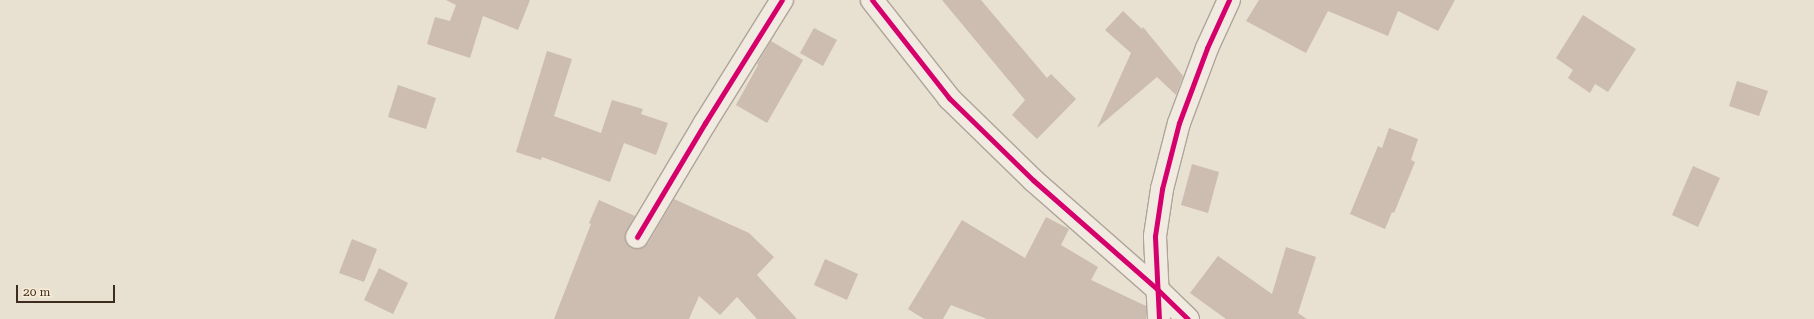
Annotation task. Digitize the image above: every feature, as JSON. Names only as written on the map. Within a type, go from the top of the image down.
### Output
[{"type":"street","points":[[637,237],[701,129],[782,0]]},
{"type":"street","points":[[872,0],[949,98],[1033,180],[1157,289],[1188,319]]},
{"type":"street","points":[[1159,319],[1155,236],[1162,189],[1179,123],[1207,48],[1229,0]]},
{"type":"building","points":[[446,0],[530,0],[518,30],[483,16],[470,58],[427,44],[435,17],[450,21],[456,5]]},
{"type":"building","points":[[942,0],[981,0],[1047,78],[1051,74],[1076,99],[1037,139],[1012,115],[1025,100]]},
{"type":"building","points":[[1259,0],[1455,0],[1438,31],[1398,11],[1388,36],[1328,11],[1306,53],[1246,21]]},
{"type":"building","points":[[1123,11],[1142,29],[1143,27],[1183,76],[1176,95],[1157,77],[1097,128],[1131,53],[1105,30]]},
{"type":"building","points":[[1583,15],[1636,49],[1608,92],[1595,84],[1590,93],[1568,78],[1573,70],[1556,58]]},
{"type":"building","points":[[814,28],[837,40],[823,66],[800,53]]},
{"type":"building","points":[[771,41],[803,60],[767,123],[736,105],[758,65],[757,64]]},
{"type":"building","points":[[547,51],[572,59],[554,116],[601,133],[612,100],[643,109],[641,114],[668,123],[656,155],[624,143],[610,182],[542,157],[541,160],[516,152]]},
{"type":"building","points":[[1737,81],[1768,91],[1759,116],[1729,106]]},
{"type":"building","points":[[398,85],[436,98],[426,129],[388,117]]},
{"type":"building","points":[[1389,128],[1418,139],[1411,160],[1415,162],[1394,213],[1392,212],[1385,229],[1350,214],[1378,146],[1382,148]]},
{"type":"building","points":[[1192,164],[1219,172],[1208,213],[1181,205]]},
{"type":"building","points":[[1693,166],[1720,178],[1698,227],[1672,215]]},
{"type":"building","points":[[674,199],[749,233],[774,257],[757,275],[797,319],[757,319],[737,297],[720,315],[699,296],[689,319],[554,319],[591,224],[589,223],[599,200],[635,216],[625,237],[626,243],[630,247],[637,249],[643,248],[648,243]]},
{"type":"building","points":[[1046,217],[1069,229],[1061,245],[1098,267],[1091,280],[1146,306],[1146,319],[987,319],[951,305],[943,319],[924,319],[908,309],[962,220],[1025,258]]},
{"type":"building","points":[[352,239],[377,249],[364,282],[339,273]]},
{"type":"building","points":[[1286,247],[1316,257],[1298,313],[1307,319],[1226,319],[1190,293],[1218,256],[1272,294]]},
{"type":"building","points":[[825,259],[858,274],[847,300],[814,285]]},
{"type":"building","points":[[379,268],[408,283],[393,314],[364,300]]},
{"type":"cycle path","points":[[637,237],[705,123],[782,0]]},
{"type":"cycle path","points":[[872,0],[949,98],[1033,180],[1157,289],[1188,319]]},
{"type":"cycle path","points":[[1159,319],[1155,236],[1162,189],[1179,123],[1207,48],[1229,0]]}]
